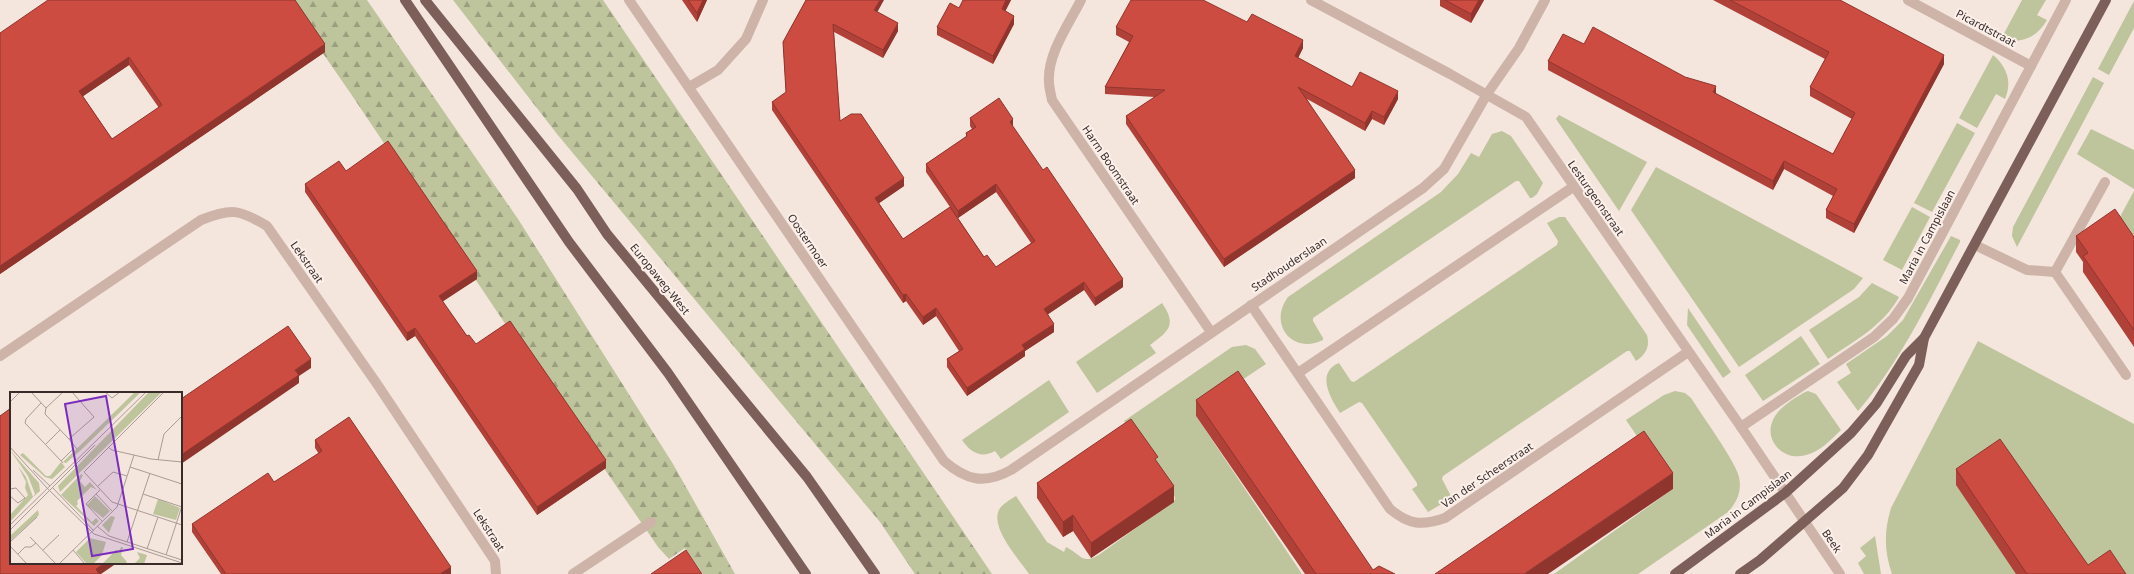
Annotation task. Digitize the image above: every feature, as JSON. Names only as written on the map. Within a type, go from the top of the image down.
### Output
[{"type":"main road","points":[[405,0],[556,223],[668,372],[806,574]]},
{"type":"main road","name":"Europaweg-West","points":[[425,0],[577,189],[607,234],[807,477],[875,574]]},
{"type":"main road","name":"Maria in Campislaan","points":[[1675,574],[1785,494],[1851,432],[1876,404],[1906,356],[1924,338],[1975,246],[2106,0]]},
{"type":"main road","name":"Maria in Campislaan","points":[[1740,574],[1760,560],[1842,488],[1875,445],[1919,365],[1924,338]]},
{"type":"street","name":"Oostermoer","points":[[629,0],[944,461],[959,473],[980,480]]},
{"type":"street","points":[[689,87],[718,70],[746,39],[762,0]]},
{"type":"street","name":"Harm Boomstraat","points":[[1081,0],[1057,46],[1050,66],[1049,82],[1052,100],[1211,332]]},
{"type":"street","name":"Lesturgeonstraat","points":[[1311,0],[1487,94],[1526,117],[1573,187],[1741,427],[1785,494]]},
{"type":"street","name":"Stadhouderslaan","points":[[980,480],[1001,476],[1011,470],[1423,188],[1444,169],[1487,94],[1519,48],[1545,0]]},
{"type":"street","name":"Picardtstraat","points":[[1908,0],[2031,66]]},
{"type":"street","name":"Maria in Campislaan","points":[[1741,427],[1874,337],[1893,319],[1908,298],[2066,0]]},
{"type":"street","points":[[2055,272],[2105,182]]},
{"type":"street","points":[[1298,373],[1573,187]]},
{"type":"street","name":"Lekstraat","points":[[0,356],[201,220],[222,211],[247,214],[267,226],[377,384],[495,561],[496,574]]},
{"type":"street","points":[[1975,246],[2027,270],[2055,272]]},
{"type":"street","points":[[2055,272],[2126,375]]},
{"type":"street","name":"Van der Scheerstraat","points":[[1251,305],[1390,509],[1403,520],[1418,523],[1430,523],[1445,518],[1688,352]]},
{"type":"street","name":"Beek","points":[[1785,494],[1840,574]]},
{"type":"street","points":[[573,574],[651,522]]},
{"type":"green space","points":[[286,0],[367,0],[518,219],[673,464],[735,574],[703,574],[685,548],[669,559],[658,547]]},
{"type":"green space","points":[[453,0],[603,0],[992,574],[915,574],[880,522],[557,134]]},
{"type":"green space","points":[[2022,0],[2046,0],[2037,15],[2047,20],[2038,31],[2027,38],[2015,41],[2001,39]]},
{"type":"green space","points":[[2134,1],[2134,28],[2109,75],[2098,69]]},
{"type":"green space","points":[[1993,55],[1998,59],[2007,74],[2007,92],[2005,99],[1996,94],[1977,128],[1959,118]]},
{"type":"green space","points":[[2093,77],[2104,83],[2017,247],[2012,236],[2013,227]]},
{"type":"green space","points":[[1559,115],[1647,162],[1619,211],[1556,119]]},
{"type":"green space","points":[[1957,123],[1975,133],[1932,212],[1914,203]]},
{"type":"green space","points":[[2091,129],[2134,150],[2134,189],[2077,154]]},
{"type":"green space","points":[[1502,131],[1511,136],[1543,183],[1537,194],[1530,198],[1519,181],[1516,181],[1313,318],[1313,321],[1323,340],[1312,344],[1302,343],[1293,340],[1286,334],[1282,326],[1281,317],[1282,307],[1288,297],[1441,192],[1458,174],[1471,153],[1479,157],[1492,134]]},
{"type":"green space","points":[[1656,167],[1863,278],[1854,289],[1739,367],[1631,210]]},
{"type":"green space","points":[[2134,191],[2134,253],[2115,226]]},
{"type":"green space","points":[[1912,207],[1930,217],[1902,270],[1883,260]]},
{"type":"green space","points":[[1559,217],[1565,217],[1647,335],[1648,343],[1646,350],[1636,361],[1630,351],[1627,351],[1443,476],[1442,479],[1452,498],[1428,512],[1412,489],[1417,486],[1417,483],[1362,403],[1359,402],[1340,413],[1329,394],[1326,380],[1328,373],[1332,367],[1339,363],[1351,381],[1354,382],[1557,245],[1558,241],[1547,223]]},
{"type":"green space","points":[[1951,236],[1960,240],[1960,242],[1914,330],[1888,372],[1858,411],[1837,382],[1851,373],[1846,364],[1887,336],[1903,320]]},
{"type":"green space","points":[[1872,283],[1899,297],[1885,316],[1876,325],[1828,359],[1809,330],[1859,297]]},
{"type":"green space","points":[[1162,303],[1167,311],[1170,322],[1169,327],[1162,336],[1150,345],[1156,353],[1097,393],[1076,362]]},
{"type":"green space","points":[[1688,308],[1731,372],[1723,378],[1687,325]]},
{"type":"green space","points":[[1801,336],[1820,364],[1763,401],[1745,375]]},
{"type":"green space","points":[[1978,341],[2134,424],[2134,574],[1892,574],[1886,549],[1886,533],[1891,508]]},
{"type":"green space","points":[[1246,345],[1255,349],[1266,364],[1236,384],[1196,416],[1302,574],[1029,574],[1007,543],[998,525],[997,517],[1002,506],[1016,496],[1047,542],[1064,552],[1066,547],[1085,559],[1089,559],[1100,554],[1175,500],[1175,497],[1131,434],[1124,421],[1232,347]]},
{"type":"green space","points":[[1049,380],[1069,412],[1001,459],[995,451],[985,454],[976,453],[972,451],[962,440]]},
{"type":"green space","points":[[1675,391],[1685,393],[1691,398],[1732,461],[1740,482],[1738,496],[1734,504],[1728,512],[1638,574],[1554,574],[1673,489],[1626,420],[1664,395]]},
{"type":"green space","points":[[1808,391],[1816,394],[1841,430],[1829,442],[1816,451],[1798,456],[1784,453],[1778,448],[1771,435],[1773,420],[1781,409],[1792,400]]},
{"type":"green space","points":[[1875,536],[1881,574],[1864,574],[1858,563],[1866,556],[1860,548]]},
{"type":"building","points":[[48,0],[295,0],[325,44],[0,266],[0,33]],"holes":[[[129,57],[162,105],[112,139],[79,91]]]},
{"type":"building","points":[[688,0],[703,0],[697,13]]},
{"type":"building","points":[[806,0],[880,0],[874,10],[898,23],[883,50],[833,24],[840,121],[851,114],[861,114],[904,178],[875,198],[903,239],[950,207],[984,257],[987,255],[996,267],[1035,241],[996,184],[958,211],[926,164],[967,136],[966,133],[976,127],[970,118],[999,98],[1013,119],[1010,122],[1043,170],[1047,167],[1123,279],[1095,298],[1084,282],[1044,309],[1054,324],[1022,345],[1025,349],[967,388],[947,359],[963,349],[936,308],[923,317],[906,294],[903,295],[772,102],[786,92],[783,42]]},
{"type":"building","points":[[963,0],[1006,0],[1002,9],[1014,16],[993,56],[937,27],[950,3],[959,8]]},
{"type":"building","points":[[1131,0],[1203,0],[1247,22],[1252,14],[1303,40],[1295,56],[1352,87],[1360,72],[1398,91],[1384,117],[1372,111],[1365,123],[1298,87],[1355,170],[1224,259],[1126,116],[1165,90],[1105,87],[1133,36],[1116,27]]},
{"type":"building","points":[[1445,0],[1479,0],[1471,14]]},
{"type":"building","points":[[1730,0],[1840,0],[1944,55],[1854,224],[1826,210],[1837,189],[1784,161],[1773,181],[1548,61],[1563,34],[1584,44],[1593,27],[1685,77],[1716,86],[1713,92],[1833,154],[1855,113],[1810,87],[1829,52]]},
{"type":"building","points":[[388,141],[477,271],[439,296],[467,336],[469,335],[476,344],[510,321],[606,460],[537,507],[415,328],[407,333],[305,184],[339,161],[346,171]]},
{"type":"building","points":[[2115,209],[2134,237],[2134,330],[2083,256],[2088,253],[2076,236]]},
{"type":"building","points":[[288,326],[311,359],[295,370],[299,375],[182,454],[182,398]]},
{"type":"building","points":[[1238,371],[1373,570],[1379,566],[1395,574],[1316,574],[1196,400]]},
{"type":"building","points":[[10,409],[10,564],[104,564],[96,569],[99,574],[0,574],[0,416]]},
{"type":"building","points":[[349,417],[451,567],[440,574],[226,574],[192,524],[268,473],[274,482],[322,451],[315,440]]},
{"type":"building","points":[[1131,419],[1158,457],[1155,459],[1174,486],[1091,543],[1073,515],[1063,522],[1037,483]]},
{"type":"building","points":[[1644,431],[1673,473],[1524,574],[1435,574]]},
{"type":"building","points":[[2000,439],[2088,565],[2110,550],[2126,574],[2027,574],[1956,469]]},
{"type":"building","points":[[686,550],[702,574],[651,574]]}]
